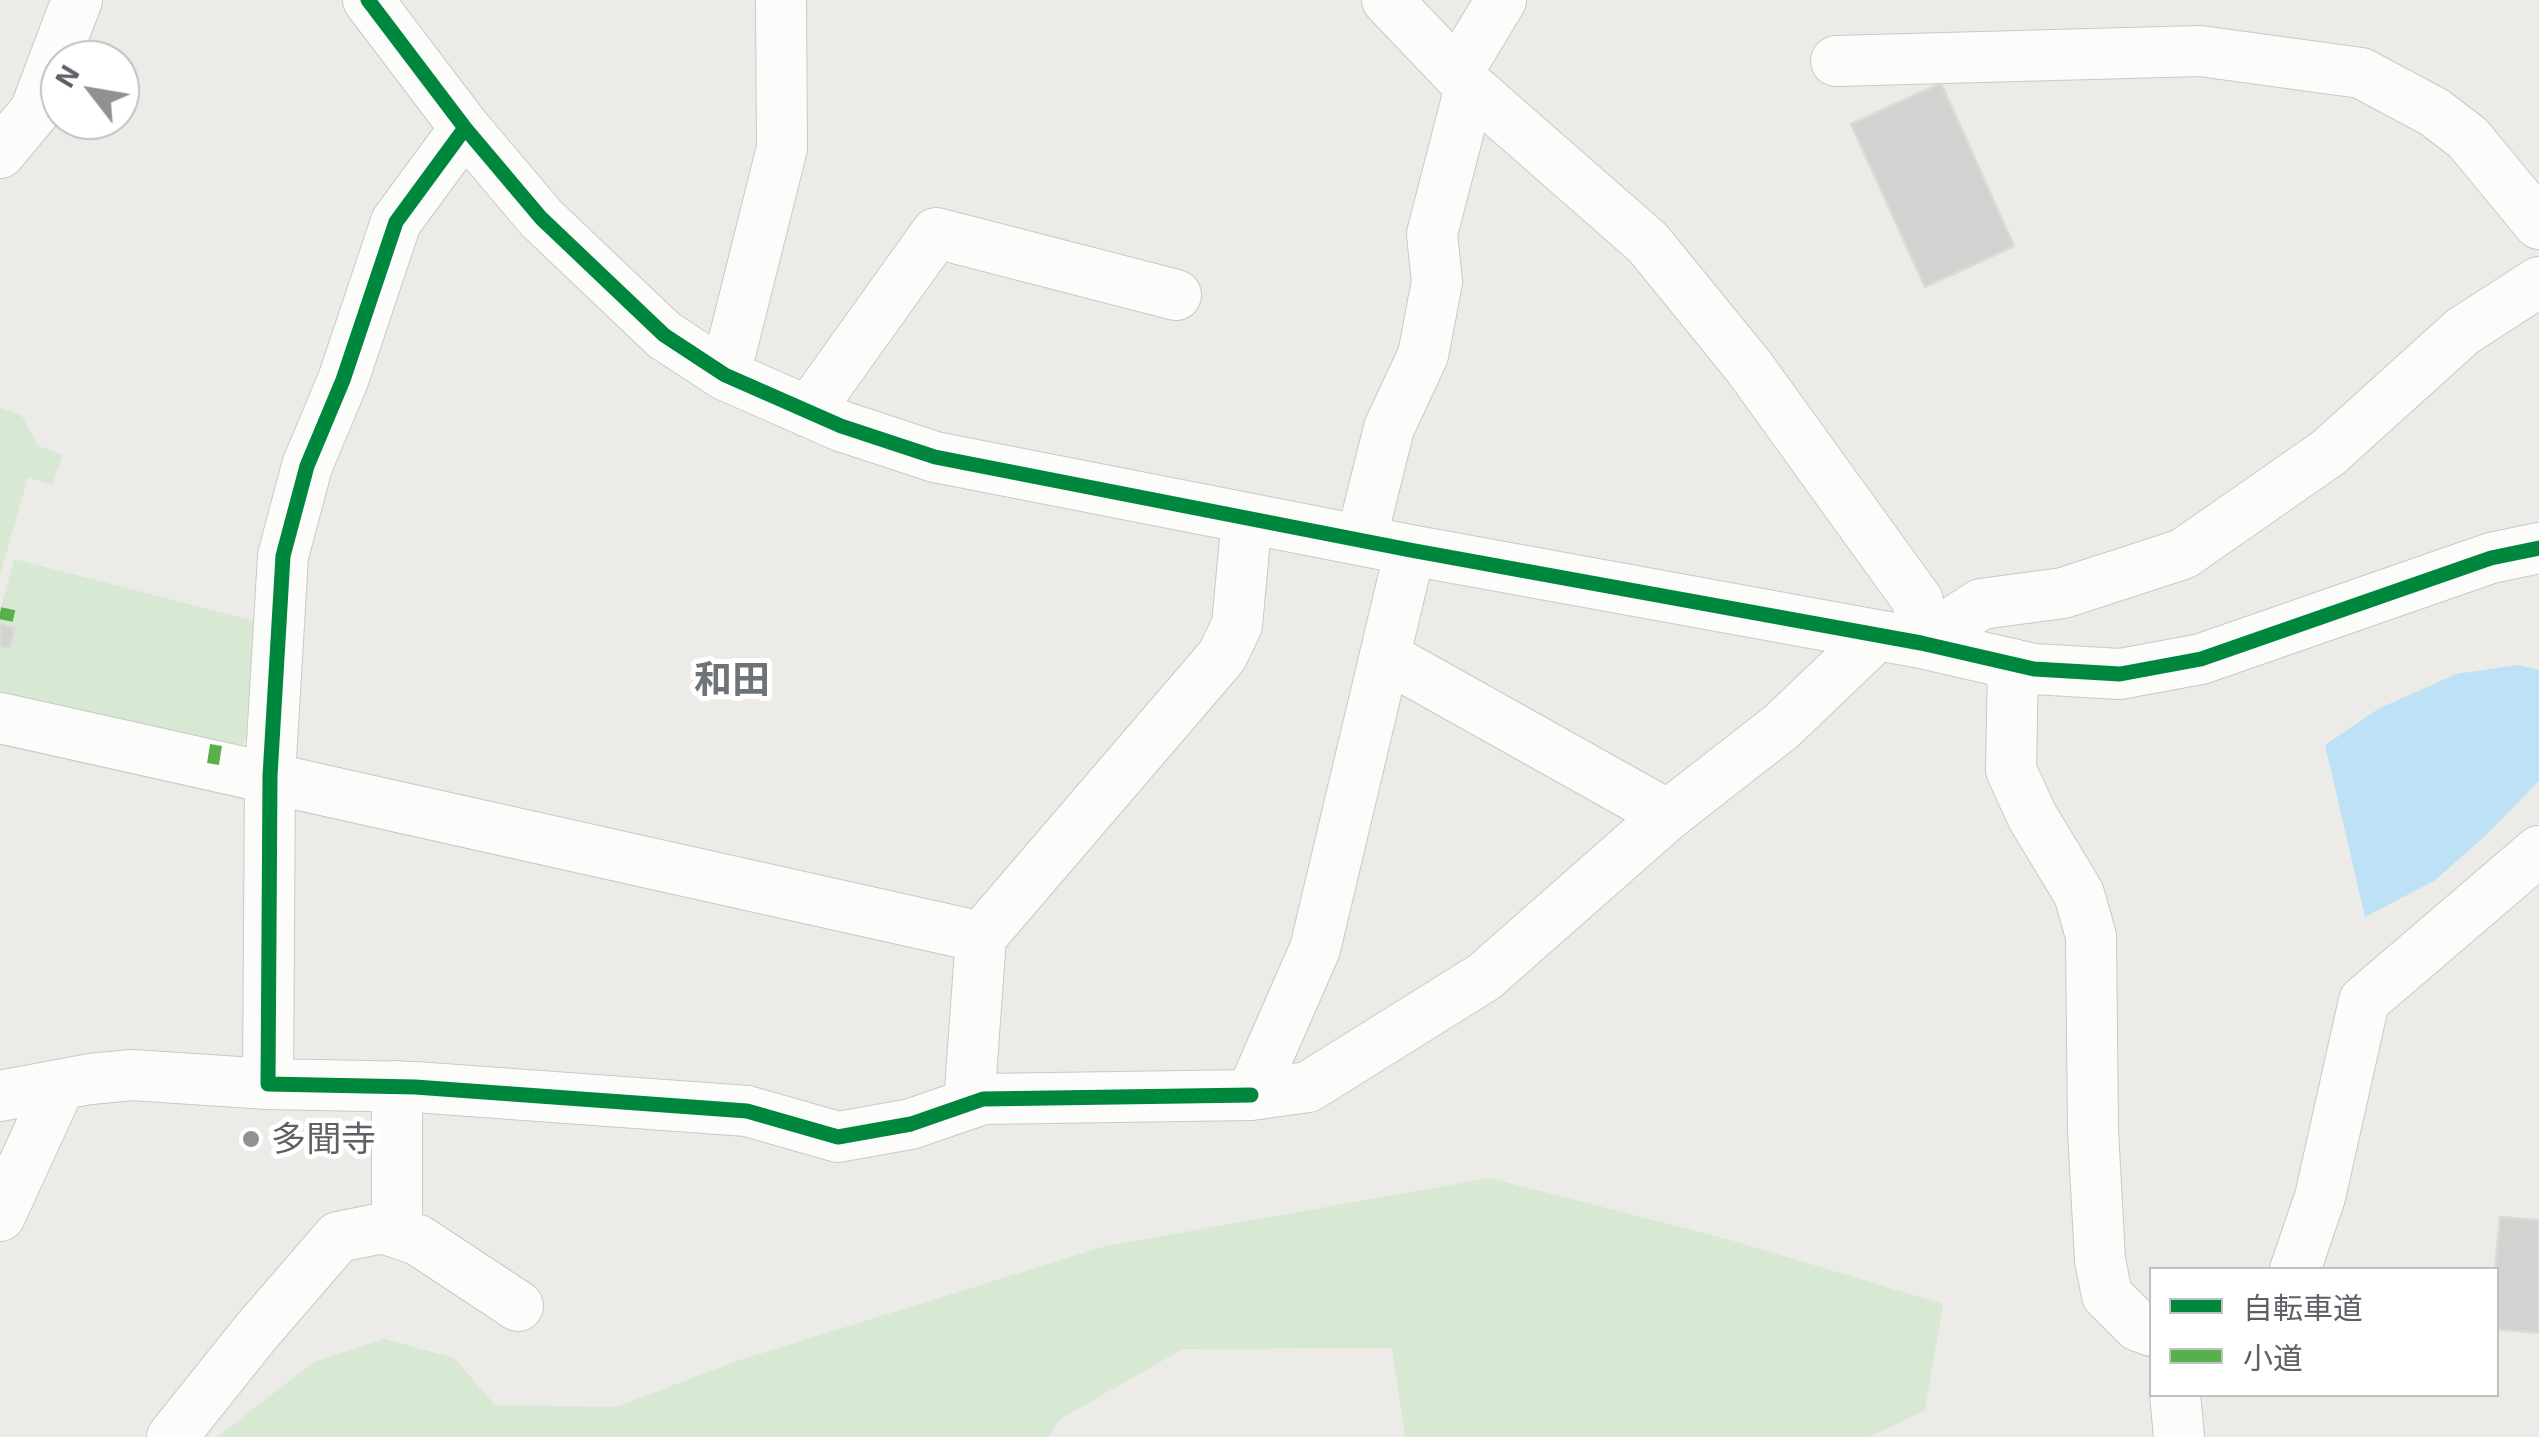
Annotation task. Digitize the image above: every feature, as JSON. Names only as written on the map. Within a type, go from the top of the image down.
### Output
[{"type":"street","points":[[0,153],[36,111],[76,0]]},
{"type":"street","points":[[724,375],[782,148],[781,0]]},
{"type":"street","points":[[1388,0],[1463,80],[1648,243],[1749,368],[1918,602],[1898,640]]},
{"type":"street","points":[[1361,540],[1389,428],[1422,355],[1437,282],[1432,234],[1463,80],[1501,0]]},
{"type":"street","points":[[392,12],[465,128],[540,218],[664,334],[724,375],[808,412],[936,457],[2034,668],[2120,674],[2201,659],[2491,558],[2539,548]]},
{"type":"street","points":[[1836,62],[2200,52],[2361,74],[2434,112],[2468,138],[2539,224]]},
{"type":"street","points":[[268,1084],[270,776],[283,556],[308,466],[343,380],[396,222],[465,128]]},
{"type":"street","points":[[808,412],[936,233],[1176,295]]},
{"type":"street","points":[[0,1096],[132,1075],[268,1084],[397,1086],[747,1111],[838,1136],[911,1124],[982,1099],[1250,1095],[1308,1086],[1484,976],[1668,815],[1898,640],[1982,604],[2064,593],[2182,554],[2328,453],[2463,331],[2539,282]]},
{"type":"street","points":[[969,1104],[981,937],[1222,656],[1237,625],[1248,518]]},
{"type":"street","points":[[1250,1095],[1315,950],[1410,550]]},
{"type":"street","points":[[1386,657],[1668,815]]},
{"type":"street","points":[[2013,664],[2012,770],[2032,816],[2079,894],[2090,936],[2093,1130],[2100,1260],[2106,1295],[2138,1326],[2149,1330]]},
{"type":"street","points":[[0,718],[981,937]]},
{"type":"street","points":[[2296,1267],[2320,1197],[2364,1001],[2539,851]]},
{"type":"street","points":[[0,1216],[60,1085]]},
{"type":"street","points":[[397,1086],[397,1233]]},
{"type":"street","points":[[172,1437],[338,1236],[383,1228],[418,1240],[518,1306]]},
{"type":"street","points":[[2176,1397],[2178,1437]]},
{"type":"green space","points":[[0,407],[22,416],[38,446],[63,455],[52,485],[28,477],[0,575]]},
{"type":"green space","points":[[14,559],[258,622],[254,732],[235,751],[0,696],[0,611]]},
{"type":"green space","points":[[1490,1178],[1730,1240],[1943,1304],[1925,1410],[1870,1437],[1405,1437],[1392,1348],[1183,1349],[1060,1419],[1048,1437],[217,1437],[314,1362],[384,1339],[454,1358],[495,1405],[616,1407],[740,1360],[1106,1246]]},
{"type":"water","points":[[2518,665],[2539,670],[2539,781],[2434,881],[2365,917],[2325,745],[2378,709],[2456,674]]},
{"type":"building","points":[[1941,83],[2014,246],[1925,287],[1851,124]]},
{"type":"building","points":[[0,624],[15,628],[10,648],[0,646]]},
{"type":"building","points":[[2500,1217],[2539,1220],[2539,1333],[2499,1329],[2499,1267],[2495,1267]]},
{"type":"marked path","points":[[0,613],[14,616]]},
{"type":"marked path","points":[[213,764],[216,745]]},
{"type":"cycle path","points":[[368,0],[465,128],[541,218],[664,335],[725,375],[841,426],[935,457],[1410,550],[1921,643],[2034,669],[2120,674],[2201,659],[2491,558],[2539,548]]},
{"type":"cycle path","points":[[465,128],[396,222],[343,380],[307,466],[283,556],[270,776],[268,1084],[415,1087],[747,1111],[838,1137],[911,1124],[983,1099],[1251,1095]]},
{"type":"place","name":"多聞寺","points":[[251,1139]]},
{"type":"district","name":"和田","points":[[732,680]]}]
